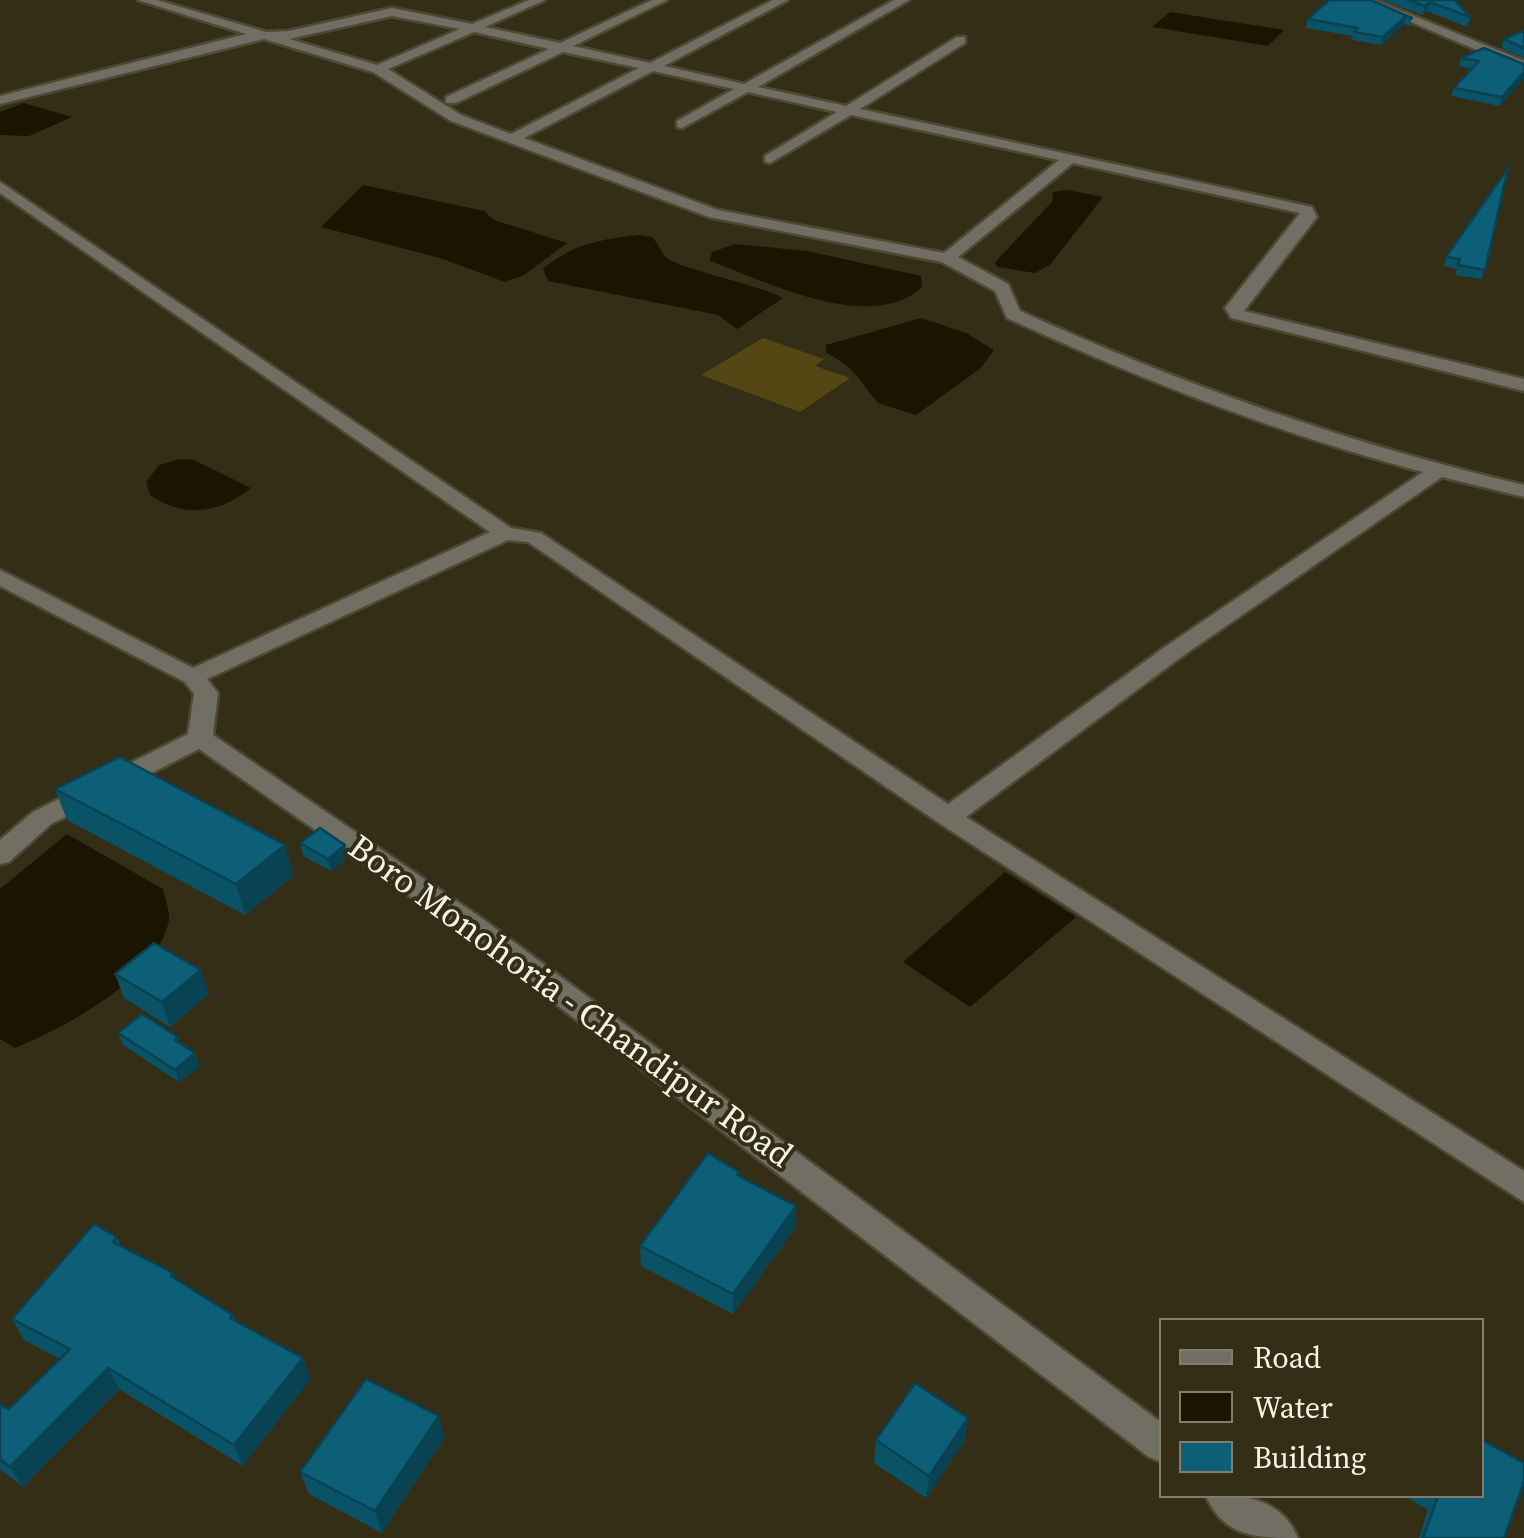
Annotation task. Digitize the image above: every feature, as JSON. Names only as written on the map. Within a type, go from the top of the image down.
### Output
[{"type":"street","points":[[144,0],[378,69],[456,118],[714,214],[948,258],[1002,288],[1013,314],[1147,377],[1437,472],[1524,491]]},
{"type":"street","points":[[0,100],[267,35],[290,35],[392,12],[422,0]]},
{"type":"street","points":[[378,69],[539,0]]},
{"type":"street","points":[[452,100],[661,0]]},
{"type":"street","points":[[514,138],[782,0]]},
{"type":"street","points":[[682,124],[903,0]]},
{"type":"street","points":[[1365,0],[1524,66]]},
{"type":"street","points":[[392,12],[1307,210],[1309,217],[1234,308],[1237,314],[1524,385]]},
{"type":"street","points":[[770,159],[961,40]]},
{"type":"street","points":[[1501,58],[1524,50]]},
{"type":"street","points":[[948,258],[1072,157]]},
{"type":"street","points":[[0,186],[504,534],[534,537],[948,817],[1524,1188]]},
{"type":"street","points":[[948,817],[1174,652],[1437,472]]},
{"type":"street","points":[[194,677],[504,534]]},
{"type":"street","points":[[0,577],[194,677],[206,694],[200,738],[42,818],[0,855]]},
{"type":"street","name":"Boro Monohoria - Chandipur Road","points":[[200,738],[470,924],[1159,1443]]},
{"type":"street","points":[[1229,1498],[1279,1538]]},
{"type":"shaded area","points":[[763,338],[824,359],[815,366],[850,378],[800,412],[701,375]]},
{"type":"water","points":[[1170,12],[1284,30],[1268,46],[1152,27]]},
{"type":"water","points":[[24,103],[72,117],[29,136],[0,135],[0,112]]},
{"type":"water","points":[[363,185],[484,211],[494,220],[567,243],[524,275],[505,282],[440,258],[321,227]]},
{"type":"water","points":[[1067,190],[1103,197],[1050,265],[1035,273],[997,267],[995,262],[1052,202],[1053,192]]},
{"type":"water","points":[[639,235],[652,237],[673,262],[783,298],[737,329],[718,315],[548,281],[543,269],[576,248]]},
{"type":"water","points":[[735,244],[807,251],[921,276],[922,287],[901,300],[875,306],[818,300],[710,261],[712,252]]},
{"type":"water","points":[[921,318],[966,333],[994,350],[981,368],[916,415],[878,403],[850,369],[826,353],[826,345]]},
{"type":"water","points":[[179,459],[194,460],[251,488],[226,503],[201,510],[176,507],[150,495],[146,482],[159,465]]},
{"type":"water","points":[[67,834],[163,889],[169,920],[161,942],[129,981],[83,1014],[15,1048],[0,1039],[0,889]]},
{"type":"water","points":[[1005,872],[1076,917],[970,1007],[903,962]]},
{"type":"building","points":[[1329,0],[1371,0],[1412,18],[1406,16],[1383,37],[1308,19]]},
{"type":"building","points":[[1409,0],[1455,0],[1470,17],[1430,2],[1425,6]]},
{"type":"building","points":[[1524,31],[1524,48],[1504,39]]},
{"type":"building","points":[[1484,48],[1524,64],[1524,72],[1502,97],[1454,88],[1479,61],[1461,58]]},
{"type":"building","points":[[1508,168],[1485,270],[1458,265],[1460,259],[1446,257]]},
{"type":"building","points":[[120,757],[285,845],[236,884],[55,789]]},
{"type":"building","points":[[320,828],[345,845],[328,859],[300,843]]},
{"type":"building","points":[[154,943],[201,970],[162,1002],[115,974]]},
{"type":"building","points":[[142,1014],[195,1053],[175,1070],[118,1033]]},
{"type":"building","points":[[708,1153],[739,1172],[737,1175],[796,1206],[733,1294],[640,1246]]},
{"type":"building","points":[[94,1224],[117,1237],[113,1242],[173,1273],[171,1276],[233,1315],[230,1318],[303,1358],[234,1445],[108,1368],[10,1467],[0,1459],[0,1405],[9,1409],[70,1349],[12,1319]]},
{"type":"building","points":[[366,1379],[439,1416],[375,1511],[300,1472]]},
{"type":"building","points":[[915,1383],[968,1418],[929,1476],[876,1440]]},
{"type":"building","points":[[1484,1441],[1524,1463],[1524,1482],[1504,1538],[1423,1538],[1437,1498],[1484,1498]]}]
